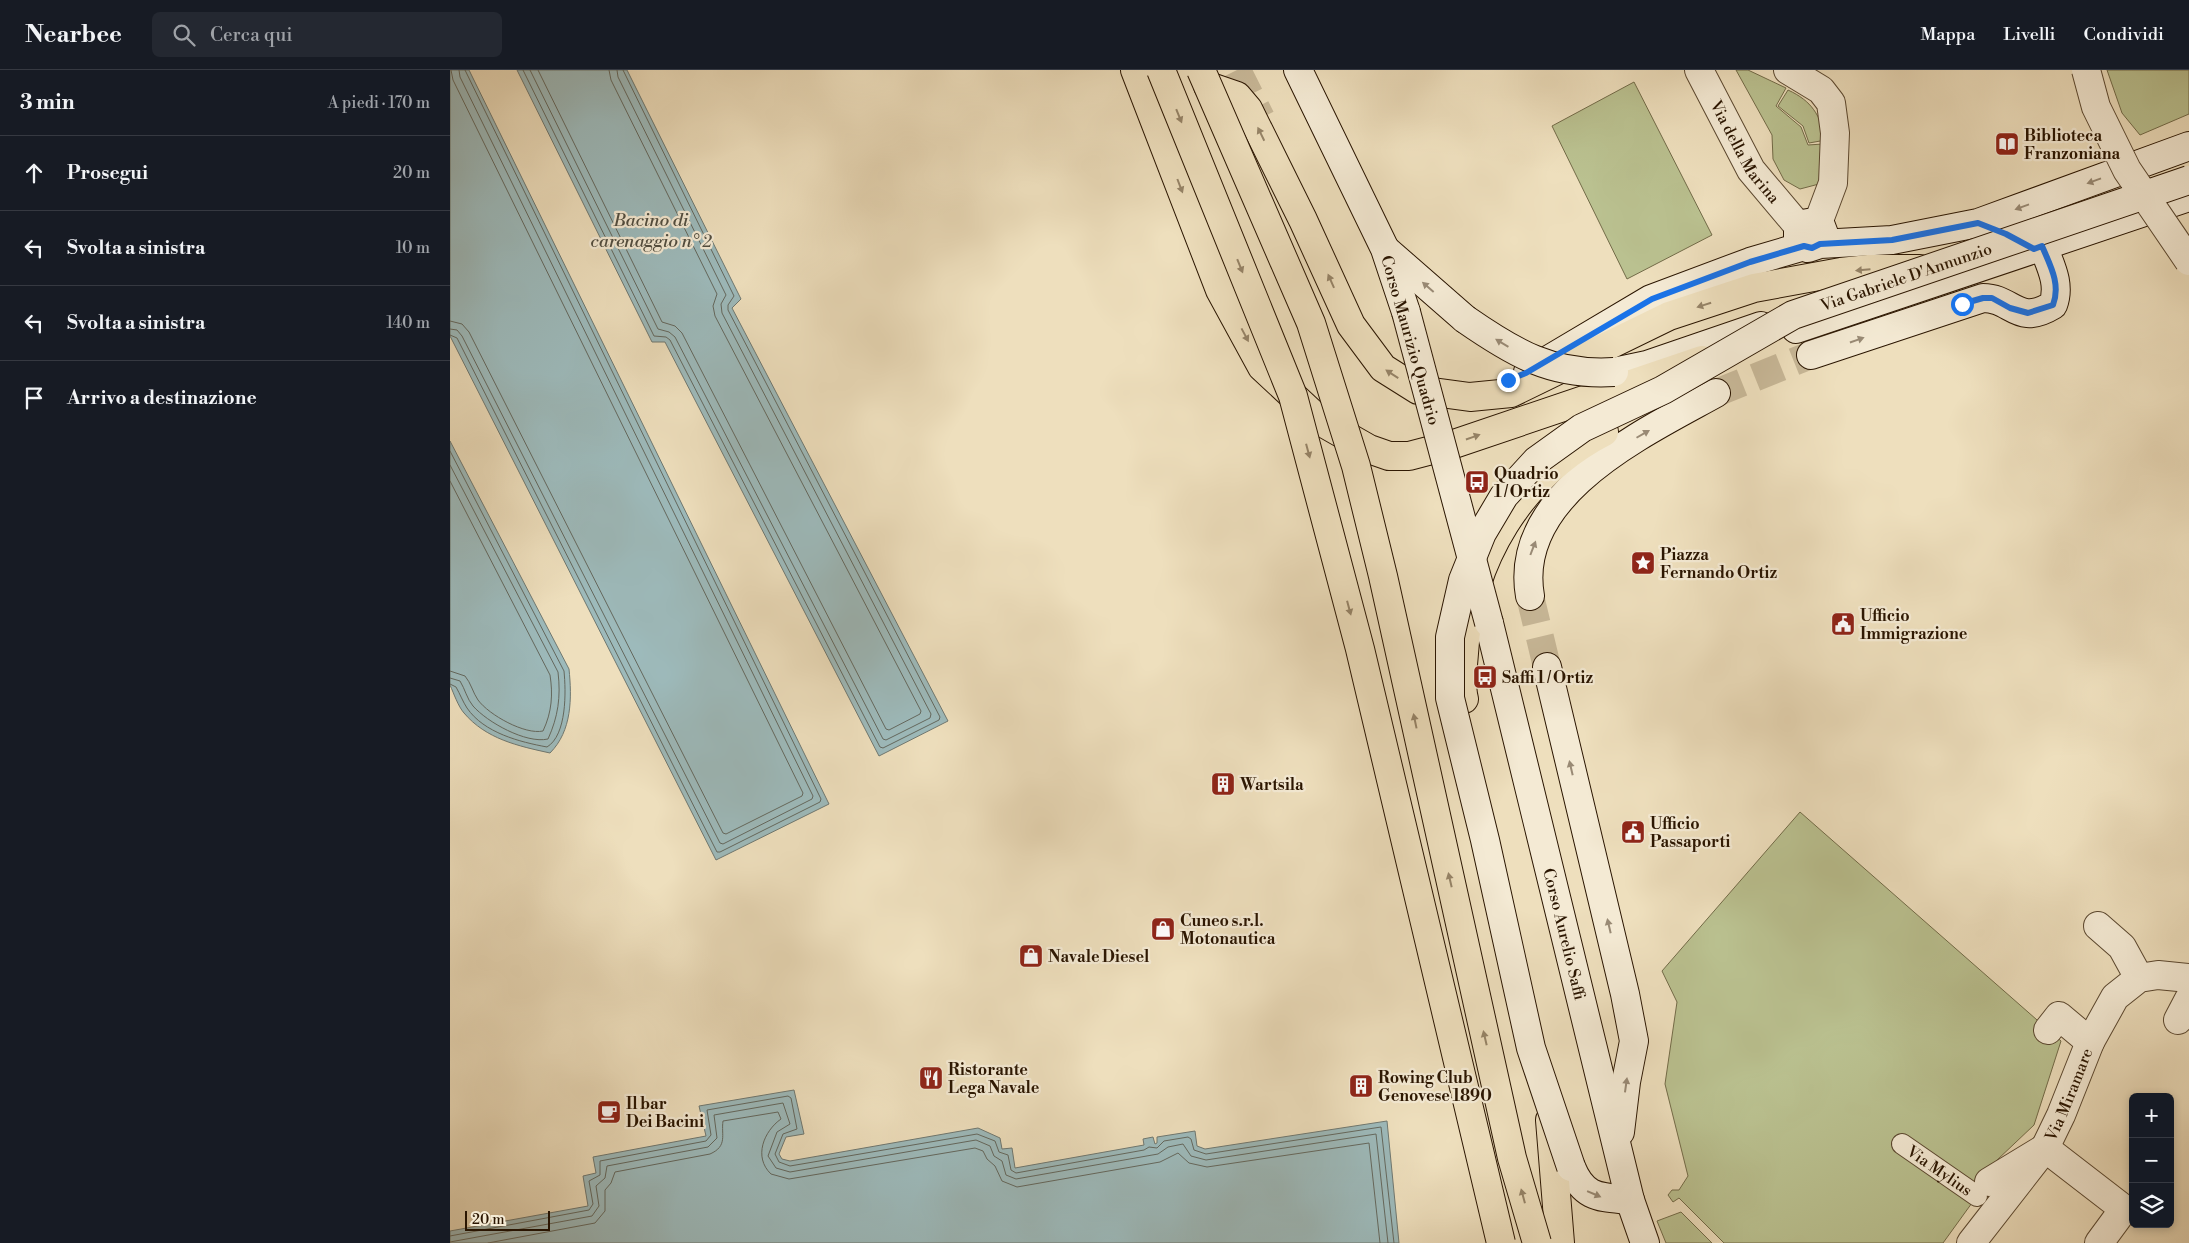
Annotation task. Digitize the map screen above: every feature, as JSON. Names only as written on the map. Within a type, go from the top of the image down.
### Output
[{"type":"highway","points":[[1135,70],[1220,290],[1262,367],[1320,421],[1369,449],[1389,456],[1409,456],[1451,445],[1610,391],[1795,322]]},
{"type":"highway","points":[[1161,70],[1293,396],[1360,649],[1501,1243]]},
{"type":"highway","points":[[1205,78],[1237,96],[1248,109],[1303,220],[1351,325],[1383,368],[1418,390],[1470,397],[1511,393],[1669,316],[1754,288],[1850,271],[1929,269]]},
{"type":"highway","points":[[1205,78],[1311,322],[1356,466],[1383,576],[1512,1158],[1537,1243]]},
{"type":"highway","points":[[1560,1243],[1547,1068],[1462,692],[1465,641],[1475,587],[1495,538],[1534,485],[1587,441],[1795,322]]},
{"type":"main road","name":"Corso Maurizio Quadrio","points":[[1298,70],[1385,249],[1406,312],[1489,623]]},
{"type":"main road","name":"Via della Marina","points":[[1699,70],[1751,170],[1813,235]]},
{"type":"main road","points":[[1788,70],[1821,80],[1831,103],[1835,134],[1833,183],[1813,235]]},
{"type":"main road","points":[[2086,70],[2096,107],[2127,170],[2189,261]]},
{"type":"main road","points":[[1471,387],[1489,386],[1526,373],[1652,299],[1750,262],[1813,235],[1856,243],[1892,240],[1978,223],[2189,146]]},
{"type":"main road","points":[[1385,249],[1465,318],[1493,338],[1550,367],[1591,374],[1614,372],[1646,365],[2038,248],[2188,184]]},
{"type":"main road","name":"Via Gabriele D'Annunzio","points":[[1795,322],[1929,269],[2188,184]]},
{"type":"main road","points":[[1811,355],[1983,298],[1992,298],[2010,308],[2028,313],[2053,305],[2056,288],[2054,274],[2038,248],[1978,223]]},
{"type":"main road","points":[[1630,1200],[1594,1196],[1583,1188],[1571,1167],[1531,1048],[1485,840],[1450,698],[1450,637],[1459,594],[1482,533],[1504,496],[1536,461],[1582,428],[1663,390],[1795,322]]},
{"type":"main road","points":[[1530,596],[1527,580],[1528,564],[1534,547],[1555,505],[1575,484],[1605,458],[1627,443],[1716,392]]},
{"type":"main road","name":"Corso Aurelio Saffi","points":[[1489,623],[1630,1200],[1645,1243]]},
{"type":"main road","points":[[1547,666],[1625,994],[1634,1041],[1626,1082],[1618,1151]]},
{"type":"main road","points":[[2098,926],[2122,947],[2139,978]]},
{"type":"main road","points":[[2048,1030],[2059,1016],[2090,1042],[2115,997],[2139,978],[2158,975],[2189,978]]},
{"type":"main road","name":"Via Miramare","points":[[1971,1243],[2045,1148],[2061,1115],[2090,1042]]},
{"type":"main road","name":"Via Miramare","points":[[1983,1189],[2045,1148]]},
{"type":"main road","name":"Via Miramare","points":[[2045,1148],[2124,1209],[2099,1243]]},
{"type":"street","name":"Via Mylius","points":[[1902,1144],[1983,1189]]},
{"type":"green space","points":[[1736,70],[1748,70],[1786,88],[1776,106],[1801,127],[1808,145],[1823,144],[1819,184],[1800,189],[1784,180],[1773,159],[1772,135]]},
{"type":"green space","points":[[2107,70],[2189,70],[2189,114],[2140,135],[2122,113]]},
{"type":"green space","points":[[1634,82],[1712,235],[1627,279],[1552,126]]},
{"type":"green space","points":[[1788,90],[1803,99],[1814,110],[1821,123],[1826,140],[1809,143],[1803,126],[1778,106]]},
{"type":"green space","points":[[1800,812],[2061,1041],[2034,1125],[1977,1179],[1977,1196],[1943,1243],[1724,1243],[1679,1198],[1673,1202],[1668,1195],[1672,1190],[1679,1190],[1688,1176],[1665,1084],[1677,1002],[1662,971]]},
{"type":"green space","points":[[1681,1212],[1712,1243],[1666,1243],[1657,1221]]},
{"type":"water","points":[[450,70],[469,70],[829,804],[716,860],[450,336]]},
{"type":"water","name":"Bacino di carenaggio n° 2","points":[[517,70],[627,70],[741,299],[732,308],[948,721],[879,756],[665,342],[652,342]]},
{"type":"water","points":[[450,441],[569,669],[569,714],[563,735],[550,753],[503,740],[482,729],[462,710],[450,685]]},
{"type":"water","points":[[794,1090],[804,1134],[786,1137],[779,1154],[782,1159],[790,1161],[978,1128],[1000,1138],[1002,1149],[1012,1148],[1015,1168],[1144,1145],[1143,1139],[1153,1137],[1155,1144],[1157,1143],[1157,1137],[1195,1131],[1197,1146],[1205,1149],[1387,1121],[1399,1243],[450,1243],[450,1231],[588,1206],[583,1176],[596,1173],[593,1157],[706,1136],[699,1106]]},
{"type":"tunnel","points":[[1237,70],[1261,118]]},
{"type":"tunnel","points":[[1716,393],[1811,355]]},
{"type":"tunnel","points":[[1530,596],[1547,667]]},
{"type":"place","name":"Biblioteca Franzoniana","points":[[2007,144]]},
{"type":"place","name":"Quadrio 1 / Ortiz","points":[[1477,482]]},
{"type":"place","name":"Piazza Fernando Ortiz","points":[[1643,563]]},
{"type":"place","name":"Ufficio Immigrazione","points":[[1843,624]]},
{"type":"place","name":"Saffi 1 / Ortiz","points":[[1485,677]]},
{"type":"place","name":"Wartsila","points":[[1223,784]]},
{"type":"place","name":"Ufficio Passaporti","points":[[1633,832]]},
{"type":"place","name":"Cuneo s.r.l. Motonautica","points":[[1163,929]]},
{"type":"place","name":"Navale Diesel","points":[[1031,956]]},
{"type":"place","name":"Ristorante Lega Navale","points":[[931,1078]]},
{"type":"place","name":"Rowing Club Genovese 1890","points":[[1361,1086]]},
{"type":"place","name":"Il bar Dei Bacini","points":[[609,1112]]},
{"type":"route","points":[[1508,380],[1526,373],[1652,299],[1750,262],[1804,246],[1812,248],[1820,244],[1892,240],[1978,223],[2006,234],[2034,249],[2042,246],[2054,274],[2056,296],[2053,305],[2037,312],[2028,313],[2018,312],[1992,298],[1983,298],[1962,304]]}]
